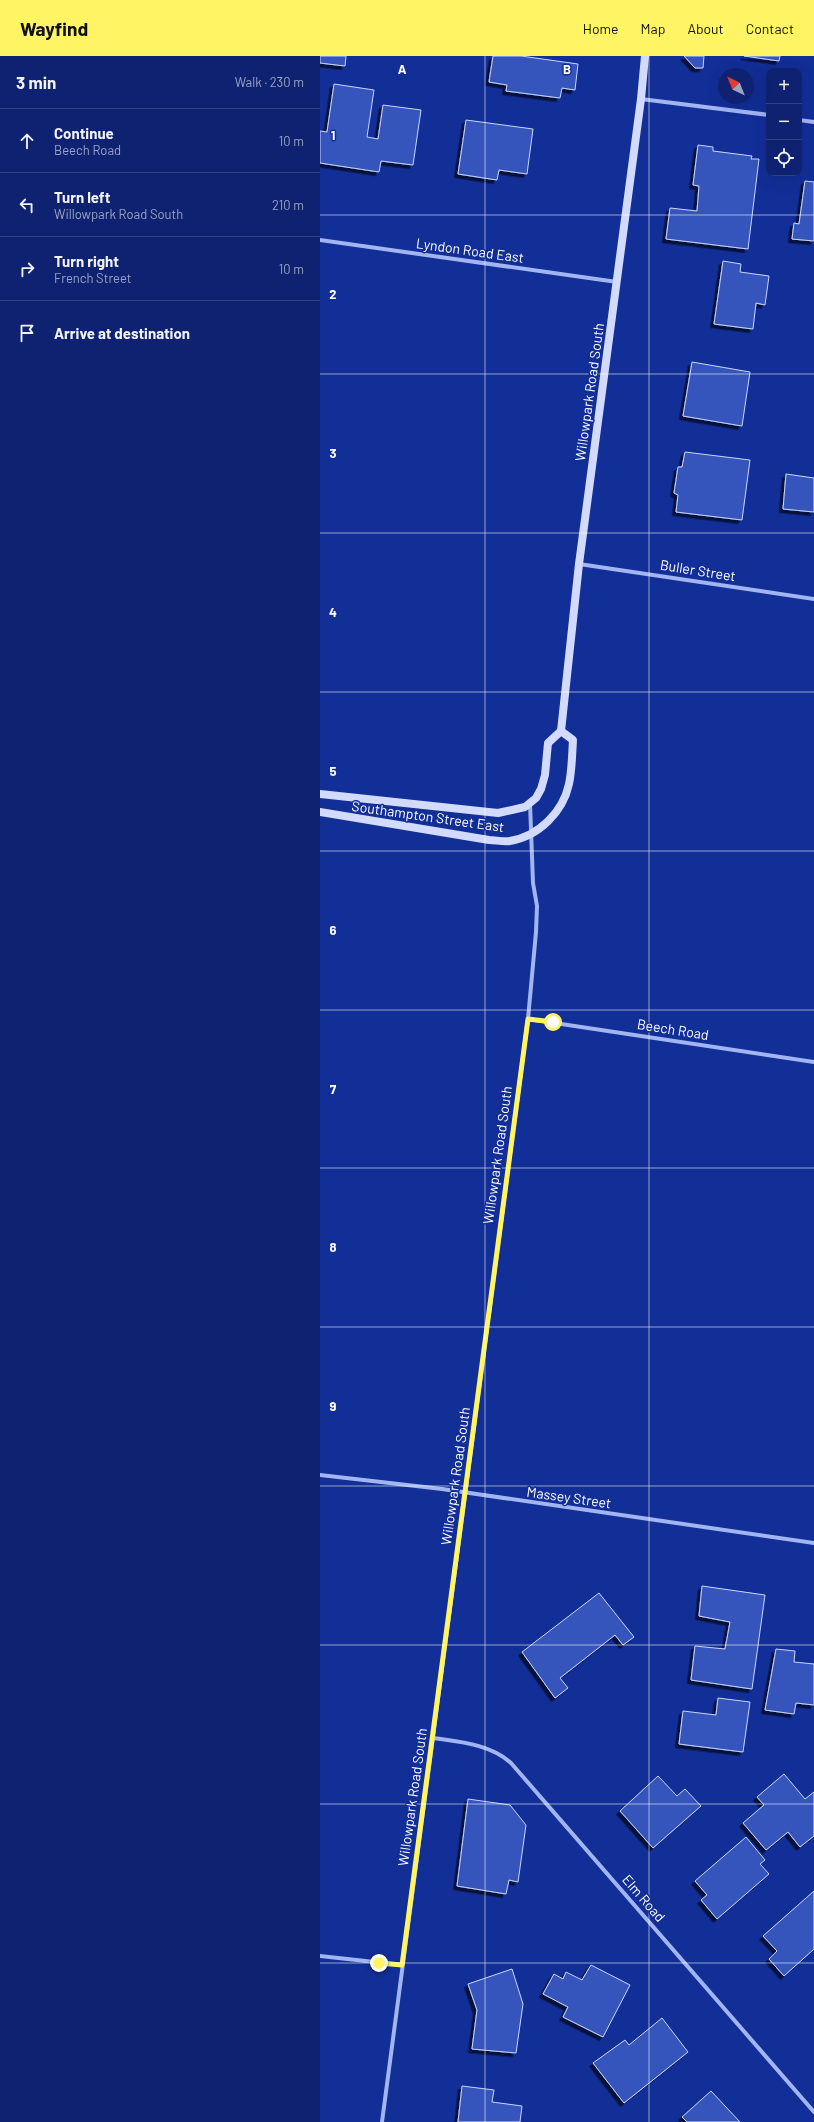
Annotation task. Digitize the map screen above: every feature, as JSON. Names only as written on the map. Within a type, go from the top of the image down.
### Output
[{"type":"main road","name":"Willowpark Road South","points":[[561,731],[579,564],[641,99],[645,56]]},
{"type":"main road","points":[[530,804],[541,789],[548,743],[561,731],[573,740],[569,784],[554,817],[542,827],[531,833]]},
{"type":"main road","name":"Southampton Street East","points":[[320,794],[498,813],[517,810],[530,804]]},
{"type":"main road","name":"Southampton Street East","points":[[320,812],[489,840],[510,841],[531,833]]},
{"type":"street","points":[[641,99],[766,115]]},
{"type":"street","points":[[802,120],[814,122]]},
{"type":"street","name":"Lyndon Road East","points":[[320,240],[617,282]]},
{"type":"street","name":"Buller Street","points":[[579,564],[814,598]]},
{"type":"street","name":"Willowpark Road South","points":[[382,2122],[528,1019],[537,906],[533,883],[530,804]]},
{"type":"street","name":"Beech Road","points":[[528,1019],[814,1062]]},
{"type":"street","name":"Massey Street","points":[[320,1475],[466,1492],[814,1543]]},
{"type":"street","name":"Elm Road","points":[[433,1738],[491,1749],[502,1754],[814,2112]]},
{"type":"street","points":[[320,1956],[402,1965]]},
{"type":"building","points":[[320,56],[346,56],[345,66],[320,63]]},
{"type":"building","points":[[493,56],[521,56],[578,64],[575,90],[562,88],[560,98],[506,91],[507,85],[489,82]]},
{"type":"building","points":[[684,56],[704,56],[703,68],[695,68]]},
{"type":"building","points":[[744,56],[780,56],[779,61]]},
{"type":"building","points":[[334,84],[374,90],[367,137],[378,139],[383,105],[421,110],[413,165],[381,161],[379,172],[320,163],[320,131],[327,132]]},
{"type":"building","points":[[466,120],[533,129],[527,174],[499,170],[497,180],[458,174]]},
{"type":"building","points":[[698,145],[713,147],[713,151],[752,156],[751,159],[759,159],[748,249],[666,239],[670,208],[697,211],[699,186],[693,185]]},
{"type":"building","points":[[805,181],[814,182],[814,241],[792,239],[794,223],[799,224]]},
{"type":"building","points":[[723,261],[741,264],[740,272],[769,276],[765,305],[756,303],[753,329],[714,324]]},
{"type":"building","points":[[692,362],[750,372],[742,426],[683,416]]},
{"type":"building","points":[[685,452],[750,460],[742,520],[676,512],[678,495],[674,493],[678,467],[682,467]]},
{"type":"building","points":[[786,474],[814,478],[814,512],[783,509]]},
{"type":"building","points":[[702,1586],[765,1595],[752,1689],[691,1680],[695,1646],[725,1649],[730,1622],[699,1616]]},
{"type":"building","points":[[599,1593],[634,1637],[623,1645],[615,1635],[560,1678],[568,1688],[555,1698],[522,1652]]},
{"type":"building","points":[[776,1649],[795,1651],[794,1662],[814,1664],[814,1705],[796,1703],[794,1714],[765,1710]]},
{"type":"building","points":[[718,1698],[750,1702],[743,1752],[679,1744],[683,1711],[716,1715]]},
{"type":"building","points":[[784,1774],[805,1799],[814,1792],[814,1836],[800,1847],[788,1832],[766,1850],[743,1823],[764,1805],[757,1797]]},
{"type":"building","points":[[658,1776],[677,1796],[685,1789],[701,1806],[653,1848],[620,1811]]},
{"type":"building","points":[[468,1799],[510,1805],[526,1825],[518,1882],[509,1880],[506,1894],[457,1886]]},
{"type":"building","points":[[746,1837],[765,1860],[760,1864],[769,1874],[717,1919],[701,1900],[707,1895],[695,1881]]},
{"type":"building","points":[[814,1891],[814,1949],[784,1976],[769,1959],[777,1951],[763,1936]]},
{"type":"building","points":[[591,1965],[630,1985],[603,2037],[563,2017],[568,2007],[543,1994],[554,1974],[563,1979],[566,1972],[582,1980]]},
{"type":"building","points":[[512,1969],[523,2004],[516,2053],[472,2049],[477,2010],[468,1984]]},
{"type":"building","points":[[662,2018],[688,2052],[624,2103],[593,2063],[625,2040],[629,2045]]},
{"type":"building","points":[[462,2086],[494,2090],[492,2102],[522,2106],[520,2122],[458,2122]]},
{"type":"building","points":[[711,2091],[740,2122],[687,2122],[682,2117]]},
{"type":"route","points":[[379,1963],[402,1965],[528,1019],[553,1022]]}]
